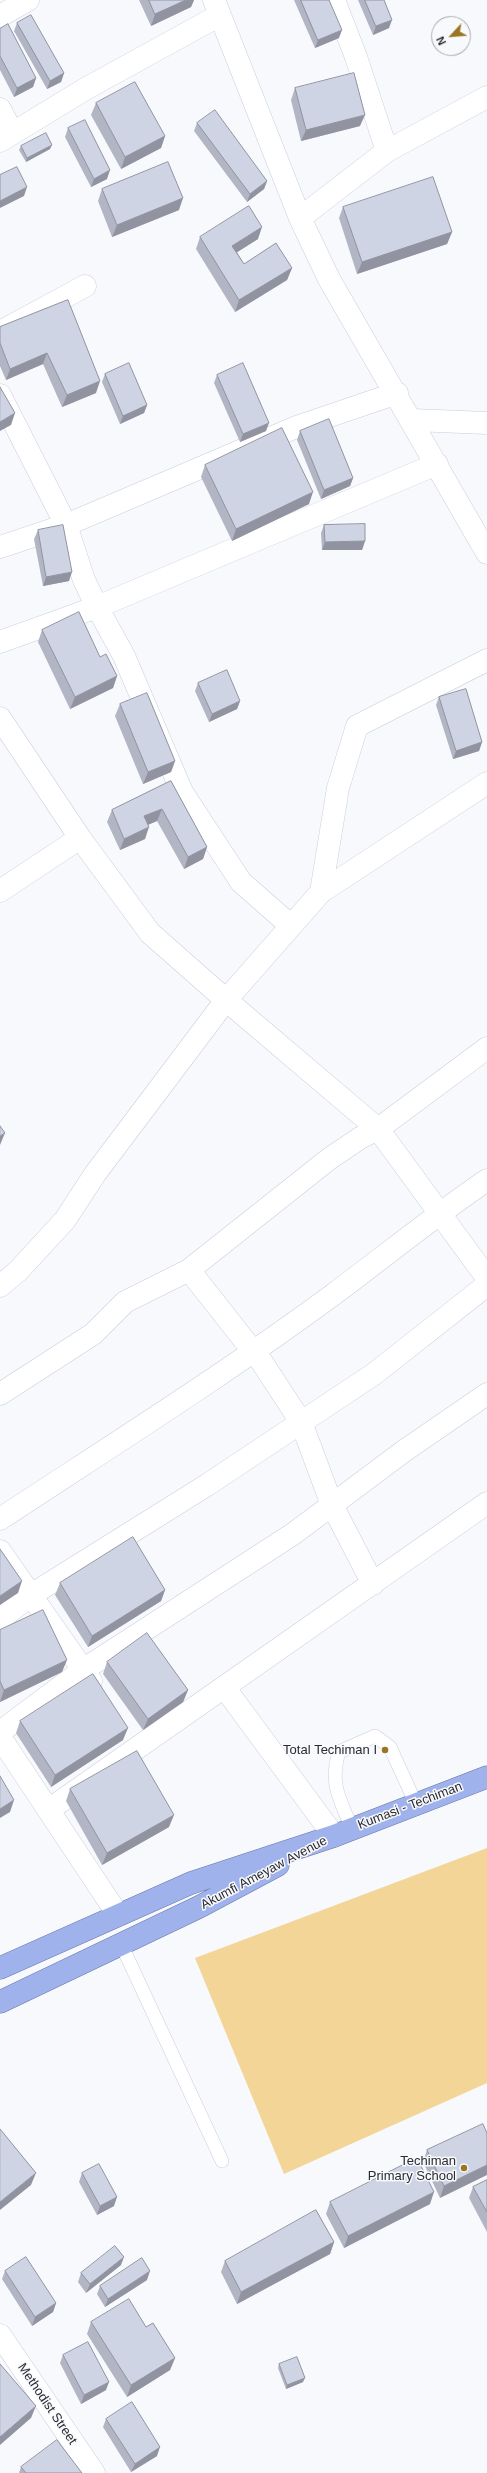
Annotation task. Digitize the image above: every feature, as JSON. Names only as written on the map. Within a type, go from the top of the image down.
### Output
[{"type":"highway","name":"Kumasi - Techiman","points":[[343,1832],[487,1777]]},
{"type":"highway","name":"Akumfi Ameyaw Avenue","points":[[0,1968],[118,1914],[191,1884],[343,1832]]},
{"type":"highway","name":"Akumfi Ameyaw Avenue","points":[[0,2002],[199,1907],[343,1832]]},
{"type":"street","points":[[0,16],[28,0]]},
{"type":"street","points":[[334,0],[356,57],[387,151]]},
{"type":"street","points":[[0,109],[6,136],[87,88],[216,4],[300,218],[329,279],[397,393],[487,553]]},
{"type":"street","points":[[300,218],[387,151],[487,97]]},
{"type":"street","points":[[0,332],[85,286]]},
{"type":"street","points":[[0,547],[66,525],[294,428],[397,393]]},
{"type":"street","points":[[0,395],[66,525],[84,580],[96,608],[124,656],[182,792],[241,882],[290,925]]},
{"type":"street","points":[[412,420],[487,423]]},
{"type":"street","points":[[0,642],[96,608],[437,464]]},
{"type":"street","points":[[321,892],[338,788],[357,726],[487,660]]},
{"type":"street","points":[[0,718],[80,838],[150,933],[226,1000],[378,1128],[438,1213],[487,1278]]},
{"type":"street","points":[[0,1286],[18,1271],[65,1220],[95,1174],[226,1000],[290,925],[321,892],[487,782]]},
{"type":"street","points":[[0,891],[80,838]]},
{"type":"street","points":[[0,1394],[93,1334],[125,1302],[189,1270],[329,1159],[378,1128],[487,1048]]},
{"type":"street","points":[[0,1519],[334,1294],[438,1213],[487,1180]]},
{"type":"street","points":[[189,1270],[252,1350],[254,1350],[301,1422],[332,1505],[373,1584]]},
{"type":"street","points":[[0,1619],[32,1595],[207,1485],[374,1374],[487,1285]]},
{"type":"street","points":[[0,1732],[82,1670],[293,1534],[404,1451],[487,1394]]},
{"type":"street","points":[[50,1809],[487,1503]]},
{"type":"street","points":[[0,1551],[101,1696]]},
{"type":"street","points":[[224,1688],[343,1832]]},
{"type":"street","points":[[124,1728],[138,1748]]},
{"type":"street","points":[[0,1737],[50,1809],[118,1914]]},
{"type":"street","name":"Methodist Street","points":[[0,2335],[94,2473]]},
{"type":"lane","points":[[343,1832],[336,1791],[334,1774],[335,1764],[339,1752],[375,1736],[390,1747],[416,1804]]},
{"type":"lane","points":[[121,1944],[222,2161]]},
{"type":"shaded area","points":[[487,1848],[487,2083],[284,2174],[195,1958]]},
{"type":"building","points":[[149,0],[186,0],[155,14]]},
{"type":"building","points":[[301,0],[329,0],[342,30],[318,40]]},
{"type":"building","points":[[365,0],[384,0],[392,20],[376,26]]},
{"type":"building","points":[[31,15],[64,73],[50,81],[17,23]]},
{"type":"building","points":[[8,24],[36,78],[17,88],[0,56],[0,29]]},
{"type":"building","points":[[354,73],[365,115],[306,130],[295,88]]},
{"type":"building","points":[[135,82],[165,136],[125,157],[96,103]]},
{"type":"building","points":[[215,110],[267,181],[250,194],[197,123]]},
{"type":"building","points":[[85,120],[110,170],[94,179],[68,128]]},
{"type":"building","points":[[46,133],[52,145],[27,158],[21,146]]},
{"type":"building","points":[[168,162],[183,198],[117,225],[102,189]]},
{"type":"building","points":[[17,167],[27,187],[0,201],[0,175]]},
{"type":"building","points":[[433,177],[452,232],[362,262],[343,207]]},
{"type":"building","points":[[249,206],[262,227],[232,246],[244,264],[276,243],[292,268],[239,300],[200,237]]},
{"type":"building","points":[[68,300],[100,381],[67,395],[47,353],[10,369],[0,343],[0,327]]},
{"type":"building","points":[[129,363],[147,405],[123,416],[105,374]]},
{"type":"building","points":[[243,363],[269,423],[243,434],[217,375]]},
{"type":"building","points":[[0,387],[15,413],[0,422]]},
{"type":"building","points":[[329,419],[353,478],[324,490],[300,431]]},
{"type":"building","points":[[282,428],[313,492],[236,529],[205,465]]},
{"type":"building","points":[[365,524],[365,541],[325,542],[324,525]]},
{"type":"building","points":[[63,525],[72,572],[46,577],[38,530]]},
{"type":"building","points":[[79,612],[100,657],[106,654],[117,676],[75,697],[42,630]]},
{"type":"building","points":[[227,670],[240,701],[212,714],[198,683]]},
{"type":"building","points":[[466,689],[482,742],[456,751],[439,697]]},
{"type":"building","points":[[147,693],[175,761],[148,772],[120,704]]},
{"type":"building","points":[[171,781],[207,847],[188,857],[162,809],[144,816],[149,827],[124,839],[112,810]]},
{"type":"building","points":[[0,1126],[5,1133],[0,1136]]},
{"type":"building","points":[[133,1537],[165,1590],[92,1636],[60,1583]]},
{"type":"building","points":[[0,1549],[22,1581],[0,1596]]},
{"type":"building","points":[[43,1610],[67,1660],[4,1690],[0,1681],[0,1630]]},
{"type":"building","points":[[147,1633],[188,1690],[148,1719],[107,1662]]},
{"type":"building","points":[[93,1674],[128,1728],[55,1775],[20,1721]]},
{"type":"building","points":[[137,1751],[174,1815],[107,1853],[70,1789]]},
{"type":"building","points":[[0,1776],[14,1800],[0,1809]]},
{"type":"building","points":[[483,2124],[487,2133],[487,2165],[444,2186],[427,2150]]},
{"type":"building","points":[[0,2129],[36,2173],[0,2202]]},
{"type":"building","points":[[417,2158],[434,2192],[348,2236],[330,2202]]},
{"type":"building","points":[[99,2164],[117,2197],[100,2206],[82,2173]]},
{"type":"building","points":[[487,2180],[487,2212],[473,2187]]},
{"type":"building","points":[[316,2210],[334,2242],[241,2292],[225,2261]]},
{"type":"building","points":[[115,2246],[124,2257],[90,2284],[81,2273]]},
{"type":"building","points":[[26,2257],[56,2303],[35,2317],[5,2271]]},
{"type":"building","points":[[142,2258],[150,2271],[108,2299],[100,2286]]},
{"type":"building","points":[[129,2299],[146,2327],[153,2323],[175,2358],[131,2385],[91,2322]]},
{"type":"building","points":[[88,2342],[109,2382],[84,2395],[63,2355]]},
{"type":"building","points":[[297,2357],[305,2378],[287,2385],[279,2364]]},
{"type":"building","points":[[0,2364],[36,2406],[0,2437]]},
{"type":"building","points":[[132,2402],[160,2447],[135,2464],[106,2419]]},
{"type":"building","points":[[57,2440],[82,2473],[26,2473],[21,2467]]},
{"type":"place","name":"Total Techiman I","points":[[385,1750]]},
{"type":"place","name":"Techiman Primary School","points":[[464,2168]]}]
